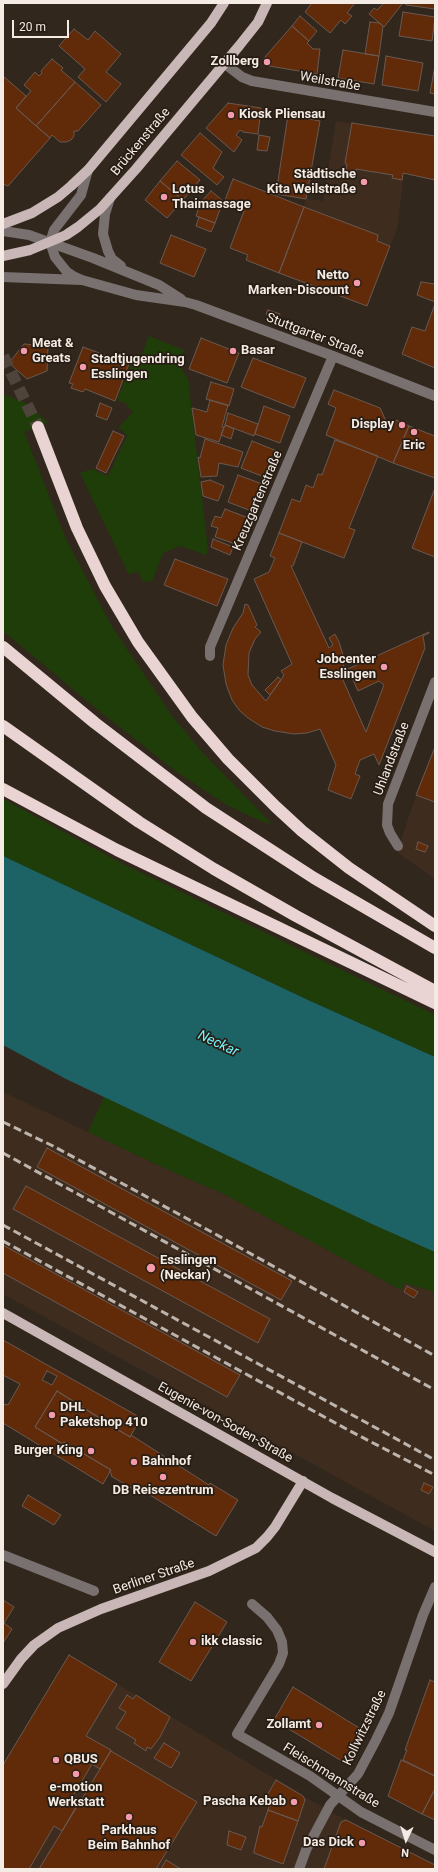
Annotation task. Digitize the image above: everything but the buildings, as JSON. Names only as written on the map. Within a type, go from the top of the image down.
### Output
[{"type":"highway","points":[[38,427],[77,528],[105,586],[138,642],[192,717],[238,770],[302,830],[362,877],[435,926]]},
{"type":"highway","points":[[3,647],[95,723],[206,808],[314,878],[435,948]]},
{"type":"highway","points":[[3,726],[139,822],[214,869],[296,916],[435,991]]},
{"type":"highway","points":[[3,789],[124,854],[435,1003]]},
{"type":"main road","name":"Brückenstraße","points":[[3,224],[32,213],[58,197],[88,170],[211,23],[224,3]]},
{"type":"main road","name":"Brückenstraße","points":[[3,256],[15,254],[50,242],[78,227],[110,198],[225,64],[258,22],[267,3]]},
{"type":"main road","name":"Eugenie-von-Soden-Straße","points":[[3,1313],[303,1481],[435,1552]]},
{"type":"main road","name":"Berliner Straße","points":[[3,1684],[21,1659],[34,1645],[58,1628],[100,1609],[209,1571],[256,1548],[275,1526],[303,1481]]},
{"type":"street","name":"Weilstraße","points":[[225,64],[242,77],[252,81],[435,112]]},
{"type":"street","points":[[82,280],[67,272],[52,251],[50,242],[54,230],[81,195],[88,170]]},
{"type":"street","points":[[110,198],[104,224],[105,244],[112,259],[127,272]]},
{"type":"street","name":"Stuttgarter Straße","points":[[3,231],[29,235],[127,272],[159,285],[185,302]]},
{"type":"street","points":[[3,277],[82,280]]},
{"type":"street","name":"Stuttgarter Straße","points":[[82,280],[136,295],[185,302],[333,356],[435,396]]},
{"type":"street","name":"Kreuzgartenstraße","points":[[210,656],[210,647],[333,356]]},
{"type":"street","name":"Uhlandstraße","points":[[398,846],[387,825],[388,804],[435,682]]},
{"type":"street","points":[[3,1555],[94,1592]]},
{"type":"street","name":"Kollwitzstraße","points":[[299,1869],[306,1850],[330,1804],[358,1774],[389,1713],[423,1615],[435,1587]]},
{"type":"street","name":"Fleischmannstraße","points":[[252,1604],[267,1617],[277,1630],[282,1642],[283,1653],[280,1664],[236,1734],[310,1776],[362,1812],[435,1850]]},
{"type":"shaded area","name":"Städtische Kita Weilstraße","points":[[336,121],[409,132],[397,229],[390,246],[377,241],[378,235],[304,207],[306,199],[323,201]]},
{"type":"shaded area","points":[[435,747],[435,879],[397,852],[416,795]]},
{"type":"shaded area","points":[[3,1092],[177,1174],[222,1193],[401,1290],[404,1283],[435,1292],[435,1531],[3,1294]]},
{"type":"shaded area","points":[[69,1655],[303,1796],[346,1820],[435,1865],[435,1869],[3,1869],[3,1765]]},
{"type":"green space","points":[[149,336],[184,350],[178,364],[188,379],[208,550],[206,555],[180,546],[163,553],[152,581],[143,582],[138,571],[129,575],[80,473],[92,469],[108,476],[127,436],[119,427],[133,412],[125,403],[117,400],[131,364],[137,366]]},
{"type":"green space","points":[[3,394],[24,402],[48,422],[24,432],[66,539],[112,627],[172,716],[203,753],[269,821],[269,824],[225,804],[177,772],[98,710],[3,631]]},
{"type":"green space","points":[[3,799],[119,862],[435,1015],[435,1057],[308,1000],[3,856]]},
{"type":"green space","points":[[104,1097],[374,1225],[435,1252],[435,1292],[404,1283],[401,1290],[222,1193],[177,1174],[88,1132]]},
{"type":"water","name":"Neckar","points":[[3,856],[308,1000],[435,1057],[435,1252],[374,1225],[66,1079],[3,1045]]},
{"type":"tunnel","points":[[3,356],[38,427]]},
{"type":"railway","points":[[3,1122],[53,1146],[435,1356]]},
{"type":"railway","points":[[3,1153],[435,1390]]},
{"type":"railway","points":[[3,1225],[435,1460]]},
{"type":"railway","points":[[3,1241],[350,1431],[435,1475]]},
{"type":"place","name":"Zollberg","points":[[267,62]]},
{"type":"place","name":"Kiosk Pliensau","points":[[231,115]]},
{"type":"place","name":"Städtische Kita Weilstraße","points":[[364,182]]},
{"type":"place","name":"Lotus Thaimassage","points":[[164,197]]},
{"type":"place","name":"Netto Marken-Discount","points":[[357,283]]},
{"type":"place","name":"Meat & Greats","points":[[24,351]]},
{"type":"place","name":"Basar","points":[[233,351]]},
{"type":"place","name":"Stadtjugendring Esslingen","points":[[83,367]]},
{"type":"place","name":"Display","points":[[402,425]]},
{"type":"place","name":"Eric","points":[[414,432]]},
{"type":"place","name":"Jobcenter Esslingen","points":[[384,667]]},
{"type":"place","name":"Esslingen (Neckar)","points":[[151,1268]]},
{"type":"place","name":"DHL Paketshop 410","points":[[52,1415]]},
{"type":"place","name":"Burger King","points":[[91,1451]]},
{"type":"place","name":"Bahnhof","points":[[134,1462]]},
{"type":"place","name":"DB Reisezentrum","points":[[163,1477]]},
{"type":"place","name":"ikk classic","points":[[193,1642]]},
{"type":"place","name":"Zollamt","points":[[319,1725]]},
{"type":"place","name":"QBUS","points":[[56,1760]]},
{"type":"place","name":"e-motion Werkstatt","points":[[76,1774]]},
{"type":"place","name":"Pascha Kebab","points":[[294,1802]]},
{"type":"place","name":"Parkhaus Beim Bahnhof","points":[[129,1817]]},
{"type":"place","name":"Das Dick","points":[[362,1843]]}]
